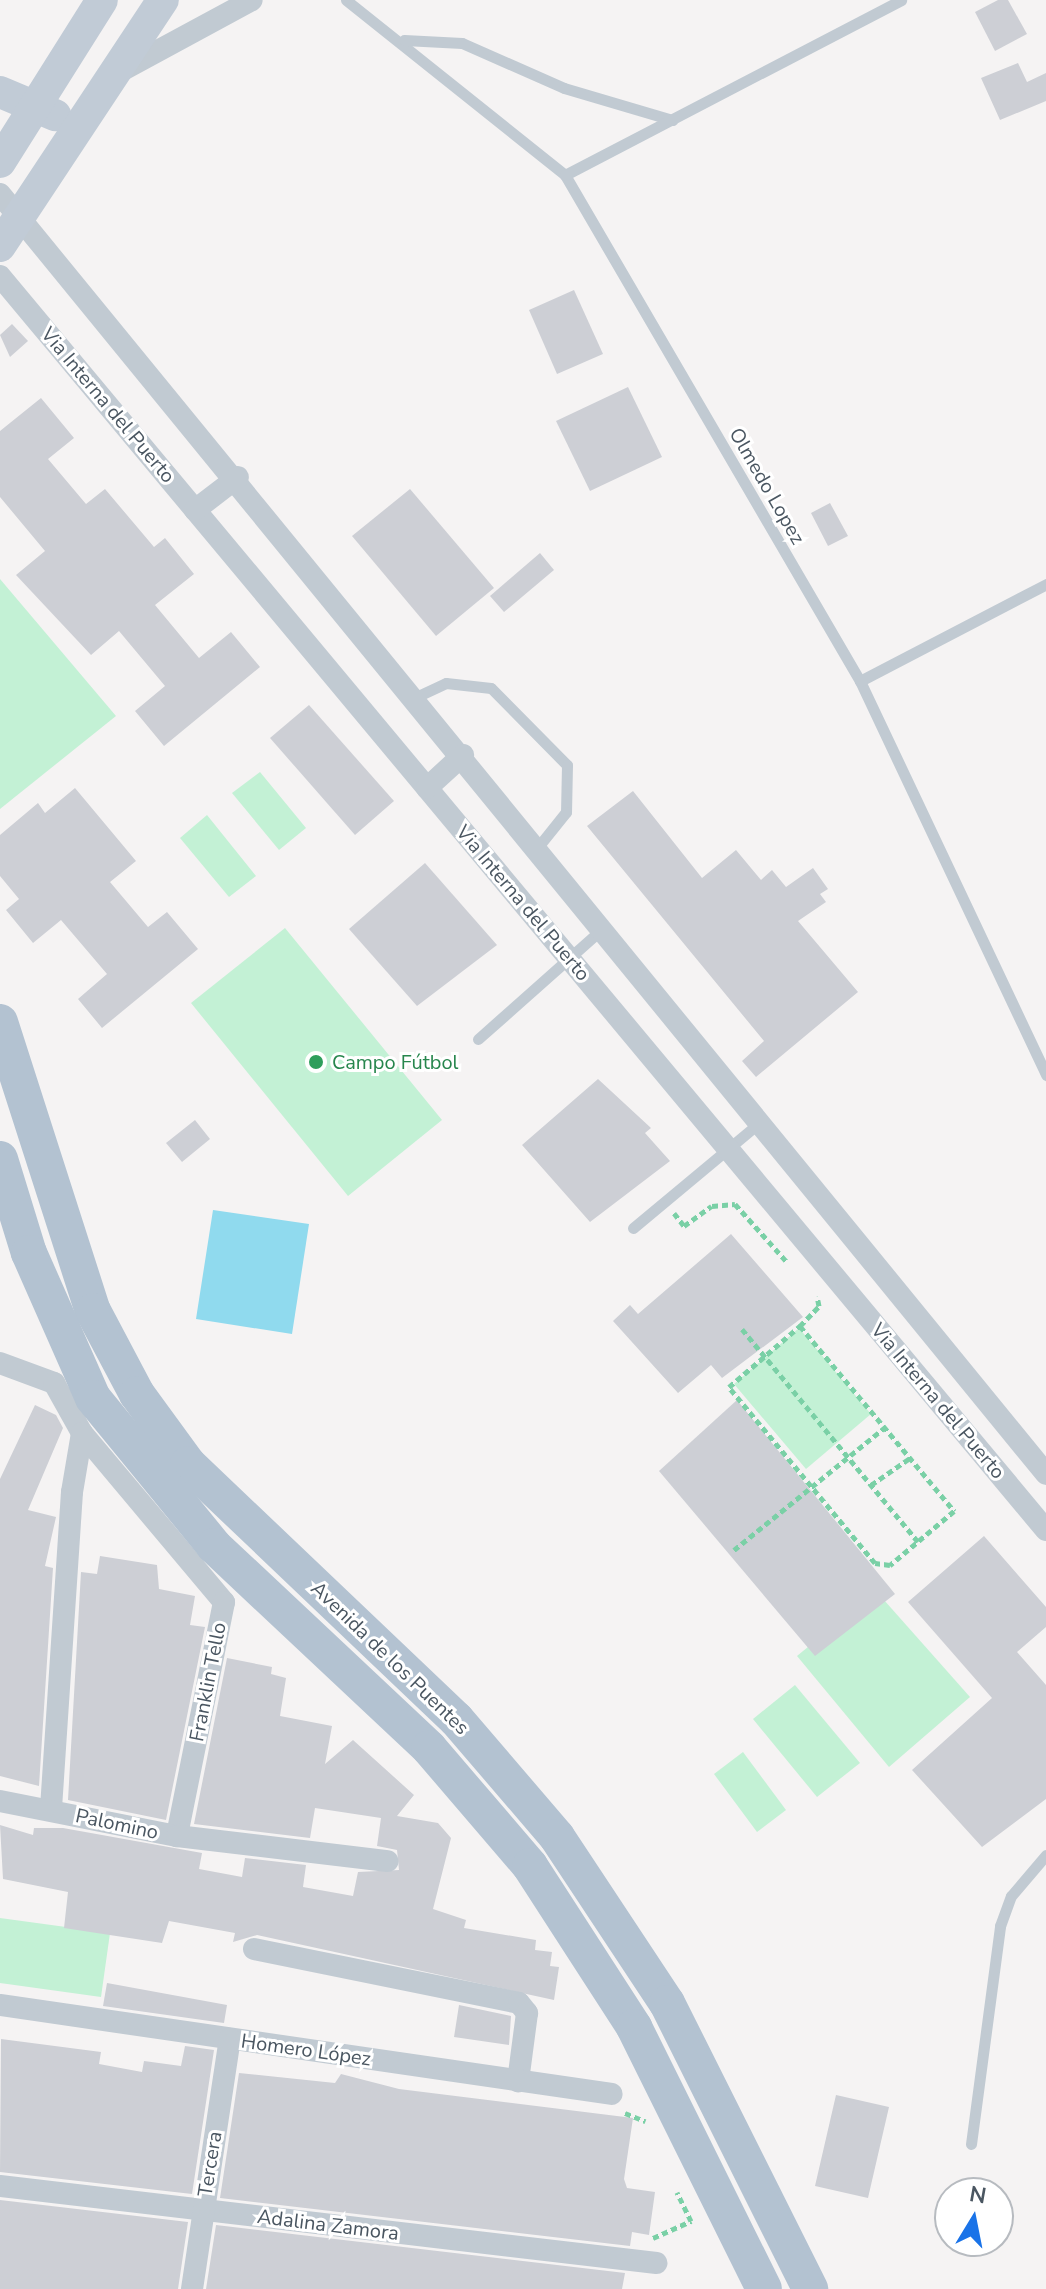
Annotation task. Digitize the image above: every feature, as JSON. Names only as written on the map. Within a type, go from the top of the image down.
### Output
[{"type":"main road","points":[[0,162],[102,0]]},
{"type":"main road","points":[[0,246],[10,205],[113,76],[163,0]]},
{"type":"main road","points":[[0,92],[77,123]]},
{"type":"main road","name":"Avenida de los Puentes","points":[[0,1022],[93,1311],[137,1394],[188,1464],[456,1719],[557,1837],[667,2003],[810,2289]]},
{"type":"main road","name":"Avenida de los Puentes","points":[[0,1159],[29,1253],[93,1398],[214,1546],[429,1748],[530,1866],[634,2027],[764,2289]]},
{"type":"street","points":[[113,76],[252,0]]},
{"type":"street","name":"Via Interna del Puerto","points":[[10,205],[238,477],[1041,1464]]},
{"type":"street","name":"Via Interna del Puerto","points":[[0,276],[1046,1530]]},
{"type":"street","points":[[195,510],[238,477]]},
{"type":"street","points":[[427,788],[463,755]]},
{"type":"street","points":[[0,1363],[54,1383],[82,1433],[72,1492],[51,1810]]},
{"type":"street","name":"Franklin Tello","points":[[82,1433],[224,1602],[177,1836]]},
{"type":"street","points":[[1002,1478],[1041,1464]]},
{"type":"street","name":"Palomino","points":[[0,1801],[177,1836],[388,1861]]},
{"type":"street","points":[[254,1949],[519,2003],[527,2013],[518,2081]]},
{"type":"street","name":"Homero López","points":[[0,2005],[612,2094]]},
{"type":"street","name":"Tercera","points":[[192,2289],[230,2039]]},
{"type":"street","name":"Adalina Zamora","points":[[0,2186],[649,2262]]},
{"type":"lane","name":"Olmedo Lopez","points":[[346,0],[404,40],[565,175],[860,681],[1046,1075]]},
{"type":"lane","points":[[565,175],[901,0]]},
{"type":"lane","points":[[404,40],[462,43],[564,88],[672,120]]},
{"type":"lane","points":[[860,681],[1046,584]]},
{"type":"lane","points":[[416,697],[446,683],[491,688],[567,765],[566,812],[538,847]]},
{"type":"lane","points":[[478,1039],[571,961],[604,927]]},
{"type":"lane","points":[[633,1228],[760,1121]]},
{"type":"lane","points":[[971,2144],[1000,1926],[1011,1896],[1046,1855]]},
{"type":"path","points":[[664,1201],[684,1226],[712,1206],[735,1204],[797,1273]]},
{"type":"path","points":[[800,1326],[888,1425],[910,1458],[954,1511],[890,1565],[875,1563],[817,1485],[729,1387],[819,1306],[807,1284]]},
{"type":"path","points":[[742,1329],[849,1454],[918,1542]]},
{"type":"path","points":[[734,1550],[888,1425]]},
{"type":"path","points":[[871,1485],[910,1458]]},
{"type":"path","points":[[612,2094],[617,2110],[643,2118],[649,2131]]},
{"type":"path","points":[[649,2262],[654,2236],[691,2221],[673,2183]]},
{"type":"green space","points":[[0,579],[116,716],[0,809]]},
{"type":"green space","points":[[260,772],[306,828],[279,850],[232,793]]},
{"type":"green space","points":[[207,815],[256,876],[229,897],[180,838]]},
{"type":"green space","name":"Campo Fútbol","points":[[285,928],[442,1120],[348,1196],[191,1003]]},
{"type":"green space","points":[[799,1328],[871,1414],[806,1469],[734,1384]]},
{"type":"green space","points":[[876,1591],[970,1697],[889,1767],[797,1656]]},
{"type":"green space","points":[[795,1685],[860,1763],[817,1797],[753,1719]]},
{"type":"green space","points":[[743,1752],[786,1810],[757,1832],[714,1774]]},
{"type":"green space","points":[[0,1918],[110,1933],[101,1997],[0,1983]]},
{"type":"water","points":[[213,1210],[309,1224],[292,1334],[196,1319]]},
{"type":"building","points":[[998,0],[1008,0],[1027,34],[995,51],[975,12]]},
{"type":"building","points":[[1018,63],[1027,82],[1046,73],[1046,101],[1000,120],[981,78]]},
{"type":"building","points":[[574,290],[603,354],[557,374],[529,310]]},
{"type":"building","points":[[12,324],[28,341],[10,357],[0,335]]},
{"type":"building","points":[[628,387],[662,457],[590,491],[556,421]]},
{"type":"building","points":[[41,398],[74,438],[48,459],[86,504],[105,489],[154,547],[165,538],[194,574],[155,605],[199,658],[231,632],[260,667],[164,746],[135,711],[165,686],[119,631],[91,655],[16,575],[45,551],[0,497],[0,431]]},
{"type":"building","points":[[410,489],[494,588],[436,636],[352,536]]},
{"type":"building","points":[[830,503],[848,536],[828,546],[811,513]]},
{"type":"building","points":[[540,553],[554,570],[504,612],[490,596]]},
{"type":"building","points":[[309,705],[394,801],[355,835],[270,738]]},
{"type":"building","points":[[75,788],[136,861],[110,882],[148,927],[167,912],[198,949],[102,1028],[78,999],[107,974],[61,920],[33,943],[6,910],[19,899],[0,876],[0,835],[38,803],[45,813]]},
{"type":"building","points":[[633,791],[702,878],[736,850],[761,880],[772,870],[786,887],[813,868],[828,889],[820,894],[826,902],[798,921],[858,992],[756,1077],[742,1061],[764,1041],[587,826]]},
{"type":"building","points":[[425,863],[497,945],[417,1006],[349,929]]},
{"type":"building","points":[[598,1079],[651,1128],[645,1133],[670,1161],[590,1222],[522,1145]]},
{"type":"building","points":[[195,1120],[210,1139],[182,1162],[166,1143]]},
{"type":"building","points":[[731,1234],[803,1317],[722,1378],[711,1365],[678,1393],[613,1321],[630,1305],[638,1314]]},
{"type":"building","points":[[737,1400],[895,1594],[815,1656],[659,1471]]},
{"type":"building","points":[[35,1405],[56,1415],[63,1428],[28,1510],[56,1517],[45,1566],[53,1568],[39,1786],[0,1776],[0,1479]]},
{"type":"building","points":[[984,1536],[1046,1607],[1046,1627],[1017,1652],[1046,1685],[1046,1799],[982,1847],[912,1770],[992,1698],[908,1602]]},
{"type":"building","points":[[100,1556],[157,1565],[159,1589],[195,1596],[190,1625],[205,1627],[166,1820],[68,1800],[81,1572],[97,1574]]},
{"type":"building","points":[[227,1658],[272,1667],[271,1674],[286,1678],[280,1716],[332,1726],[325,1764],[353,1740],[414,1795],[397,1816],[438,1823],[451,1838],[433,1909],[466,1920],[464,1928],[536,1940],[535,1950],[552,1952],[550,1966],[559,1967],[554,2000],[257,1935],[233,1942],[235,1933],[169,1921],[162,1943],[64,1928],[68,1892],[3,1879],[0,1825],[33,1835],[34,1828],[63,1828],[202,1853],[199,1869],[242,1877],[245,1858],[306,1865],[303,1887],[353,1896],[358,1872],[399,1870],[397,1850],[377,1846],[381,1818],[315,1808],[310,1838],[194,1824]]},
{"type":"building","points":[[107,1983],[227,2005],[224,2023],[103,2006]]},
{"type":"building","points":[[459,2005],[511,2016],[509,2045],[454,2037]]},
{"type":"building","points":[[1,2039],[101,2052],[99,2064],[142,2072],[144,2061],[181,2066],[185,2046],[214,2050],[192,2194],[0,2172]]},
{"type":"building","points":[[239,2073],[335,2083],[341,2074],[399,2089],[633,2118],[624,2179],[627,2188],[655,2192],[649,2235],[632,2232],[630,2246],[220,2198]]},
{"type":"building","points":[[836,2095],[889,2107],[868,2198],[815,2186]]},
{"type":"building","points":[[0,2200],[188,2222],[178,2289],[0,2289]]},
{"type":"building","points":[[216,2225],[625,2273],[622,2289],[206,2289]]},
{"type":"place","name":"Campo Fútbol","points":[[316,1062]]}]
